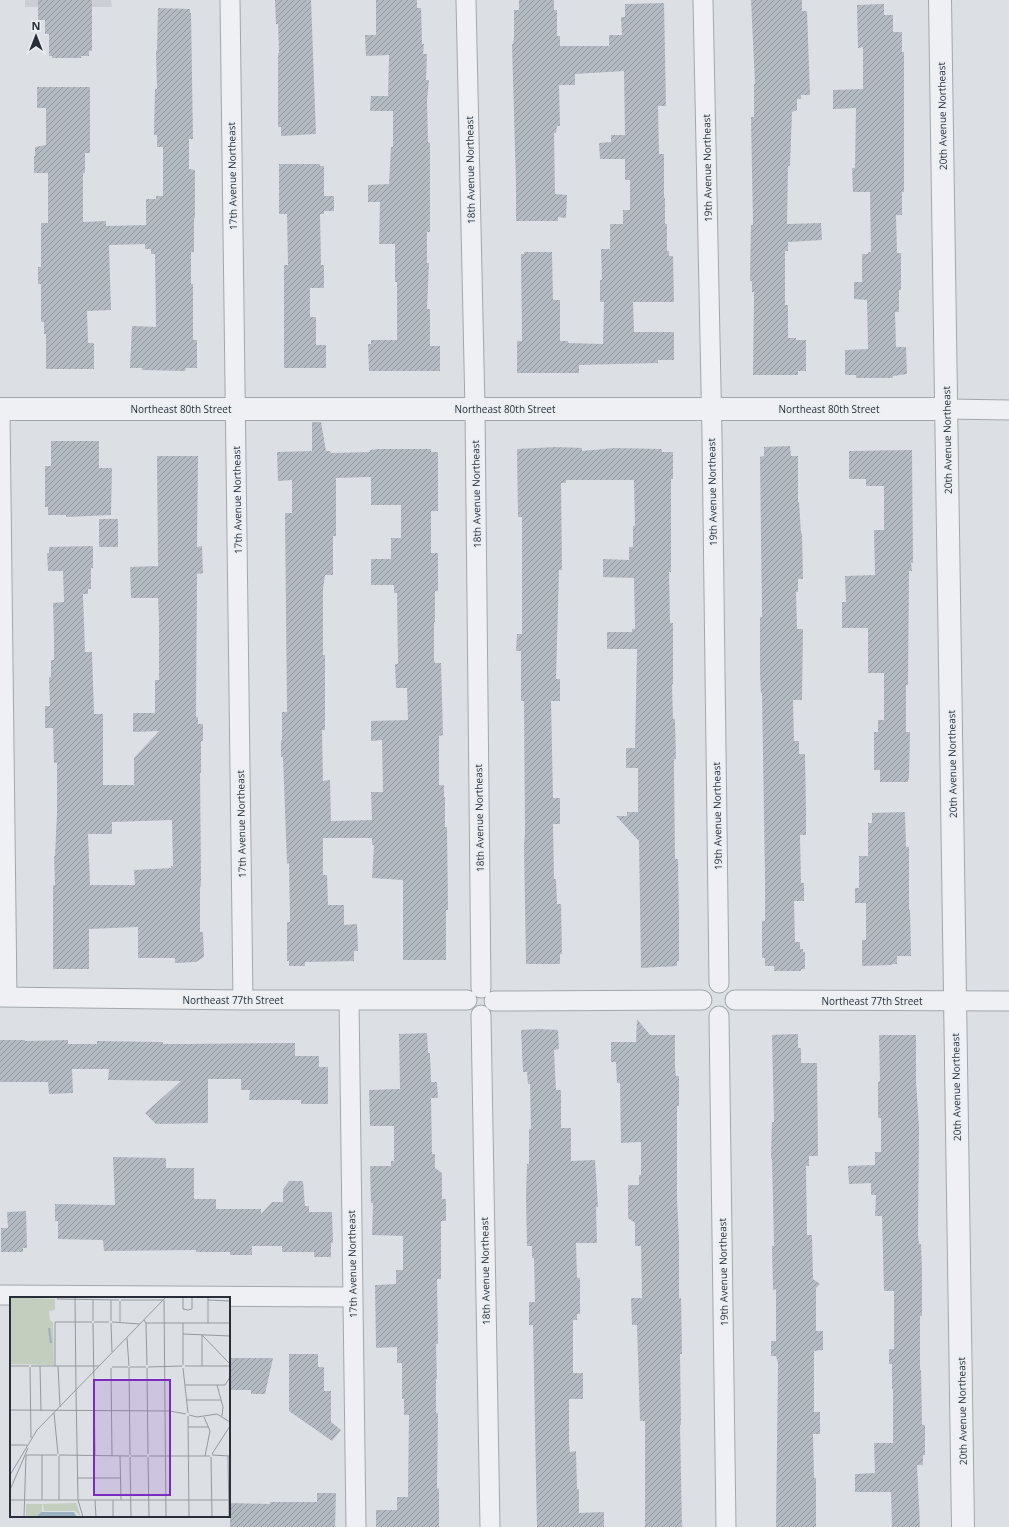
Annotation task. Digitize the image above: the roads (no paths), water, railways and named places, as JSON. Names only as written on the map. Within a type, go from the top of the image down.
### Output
[{"type":"street","name":"17th Avenue Northeast","points":[[230,0],[243,1000]]},
{"type":"street","name":"18th Avenue Northeast","points":[[466,0],[475,409],[481,997],[469,1009],[473,1013],[481,1015],[490,1527]]},
{"type":"street","name":"19th Avenue Northeast","points":[[703,0],[711,409],[719,983]]},
{"type":"street","name":"20th Avenue Northeast","points":[[940,0],[963,1527]]},
{"type":"street","name":"Northeast 80th Street","points":[[0,409],[1009,410]]},
{"type":"street","points":[[0,412],[4,997]]},
{"type":"street","points":[[719,983],[727,985],[731,988],[734,993],[735,1000],[733,1008],[730,1012],[719,1016],[709,1013],[705,1009],[702,1000],[704,992],[707,988],[711,985],[719,983]]},
{"type":"street","name":"Northeast 77th Street","points":[[4,997],[243,1000],[349,1000],[481,997],[702,1000]]},
{"type":"street","name":"17th Avenue Northeast","points":[[349,1000],[356,1527]]},
{"type":"street","name":"Northeast 77th Street","points":[[735,1000],[1009,1001]]},
{"type":"street","name":"19th Avenue Northeast","points":[[719,1016],[726,1527]]},
{"type":"street","points":[[0,1295],[352,1297]]}]
